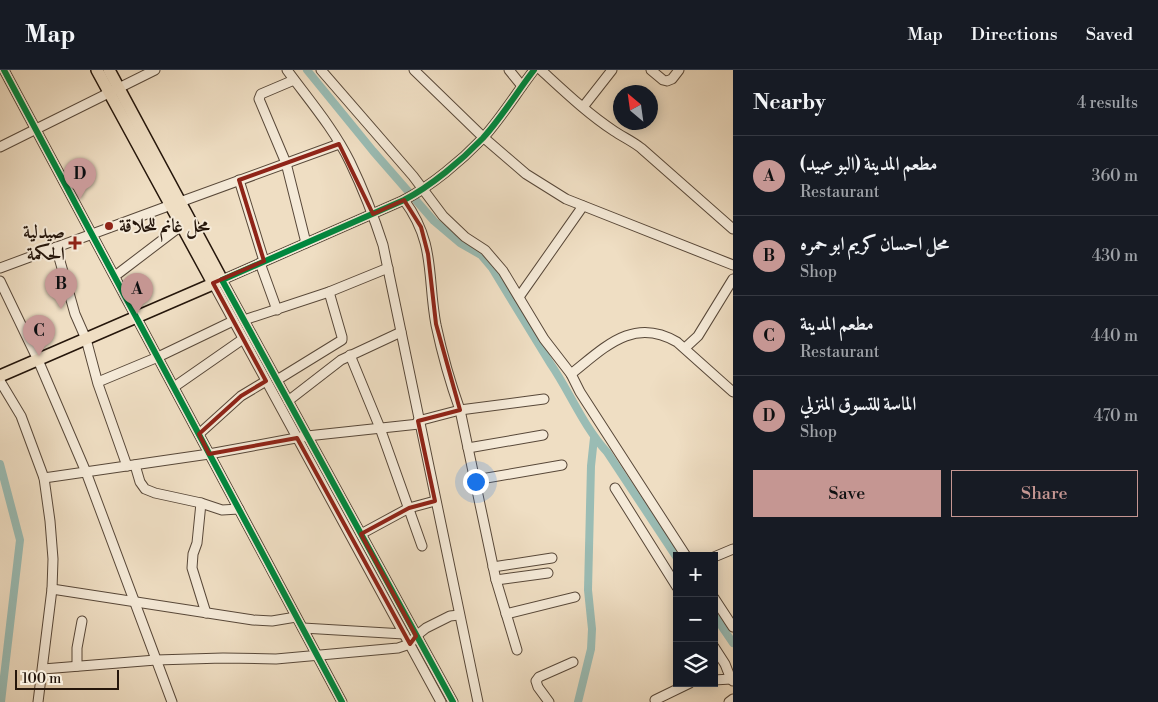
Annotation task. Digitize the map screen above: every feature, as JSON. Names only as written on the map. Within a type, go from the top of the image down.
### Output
[{"type":"main road","points":[[97,70],[114,90],[217,282]]},
{"type":"main road","points":[[109,70],[114,90]]},
{"type":"main road","points":[[175,204],[182,225],[217,282]]},
{"type":"main road","points":[[0,376],[217,282]]},
{"type":"street","points":[[4,70],[342,702]]},
{"type":"street","points":[[0,146],[155,70]]},
{"type":"street","points":[[287,70],[350,161],[383,245],[478,702]]},
{"type":"street","points":[[321,70],[420,191],[465,237],[485,250],[503,271],[544,339],[571,374],[580,392],[683,552]]},
{"type":"street","points":[[414,70],[483,137],[526,174],[566,199],[733,265]]},
{"type":"street","points":[[509,70],[522,86]]},
{"type":"street","points":[[217,282],[404,200],[420,191],[467,154],[483,137],[534,70]]},
{"type":"street","points":[[541,70],[583,108],[615,132],[630,139],[641,148],[733,229]]},
{"type":"street","points":[[583,108],[612,70]]},
{"type":"street","points":[[650,70],[667,81],[672,79],[679,70]]},
{"type":"street","points":[[294,80],[260,95],[286,163],[306,243]]},
{"type":"street","points":[[0,268],[339,144]]},
{"type":"street","points":[[239,180],[277,310]]},
{"type":"street","points":[[404,200],[421,227],[428,254],[436,324],[452,388],[460,410],[496,580],[517,650]]},
{"type":"street","points":[[519,297],[583,206]]},
{"type":"street","points":[[115,276],[182,225]]},
{"type":"street","points":[[56,247],[75,314],[86,338],[98,382],[131,466],[144,489],[202,503],[222,510],[239,509]]},
{"type":"street","points":[[244,320],[329,292],[388,268]]},
{"type":"street","points":[[685,348],[698,336],[733,279]]},
{"type":"street","points":[[0,281],[38,360],[86,472],[172,702]]},
{"type":"street","points":[[217,282],[244,320],[453,702]]},
{"type":"street","points":[[217,282],[233,321],[441,702]]},
{"type":"street","points":[[277,380],[342,338],[329,292]]},
{"type":"street","points":[[98,382],[158,357],[233,321]]},
{"type":"street","points":[[288,401],[350,355],[401,332]]},
{"type":"street","points":[[571,374],[613,340],[633,332],[648,332],[668,336],[685,348],[733,392]]},
{"type":"street","points":[[174,387],[243,339]]},
{"type":"street","points":[[350,355],[380,428],[422,546]]},
{"type":"street","points":[[0,381],[21,416],[44,478],[53,559],[52,589],[38,702]]},
{"type":"street","points":[[199,434],[241,396],[266,381]]},
{"type":"street","points":[[44,478],[210,454],[307,436],[419,423],[460,410],[544,399]]},
{"type":"street","points":[[468,448],[543,435]]},
{"type":"street","points":[[475,480],[562,465]]},
{"type":"street","points":[[615,488],[673,581]]},
{"type":"street","points":[[361,534],[409,508],[435,500]]},
{"type":"street","points":[[202,503],[192,568],[206,613]]},
{"type":"street","points":[[718,555],[733,549]]},
{"type":"street","points":[[494,567],[552,558]]},
{"type":"street","points":[[496,580],[548,573]]},
{"type":"street","points":[[52,589],[206,613],[272,621],[296,617]]},
{"type":"street","points":[[506,614],[576,597]]},
{"type":"street","points":[[718,604],[733,627]]},
{"type":"street","points":[[43,669],[156,660],[276,659],[398,648],[410,644],[426,628],[450,616],[459,615]]},
{"type":"street","points":[[77,666],[77,648],[82,621]]},
{"type":"street","points":[[302,628],[404,634]]},
{"type":"street","points":[[718,653],[732,680],[718,680]]},
{"type":"street","points":[[549,702],[536,681],[539,676],[573,662]]},
{"type":"street","points":[[655,700],[682,687]]},
{"type":"street","points":[[729,702],[733,700]]},
{"type":"highlighted area","points":[[339,144],[373,214],[404,200],[421,227],[428,254],[436,324],[460,410],[418,421],[435,501],[409,508],[361,534],[416,636],[410,644],[297,438],[209,454],[199,434],[241,396],[266,381],[213,283],[264,261],[239,180]]},
{"type":"waterway","points":[[307,70],[373,151],[434,221],[460,243],[481,255],[492,268],[598,442],[607,452],[673,552]]},
{"type":"waterway","points":[[578,702],[591,649],[592,629],[588,590],[591,466],[594,438]]},
{"type":"waterway","points":[[0,464],[20,540],[1,702]]},
{"type":"waterway","points":[[718,621],[733,643]]},
{"type":"cycle path","points":[[4,70],[342,702]]},
{"type":"cycle path","points":[[453,702],[222,280],[404,200],[425,188],[483,138],[497,122],[534,70]]},
{"type":"place","name":"الماسة للتسوق المنزلي","points":[[80,199]]},
{"type":"place","name":"محل غانم للحلاقة","points":[[109,226]]},
{"type":"place","name":"صيدلية الحكمة","points":[[75,243]]},
{"type":"place","name":"محل احسان كريم ابو حمره","points":[[61,309]]},
{"type":"place","name":"مطعم المدينة (البو عبيد)","points":[[137,314]]},
{"type":"place","name":"مطعم المدينة","points":[[39,356]]}]
